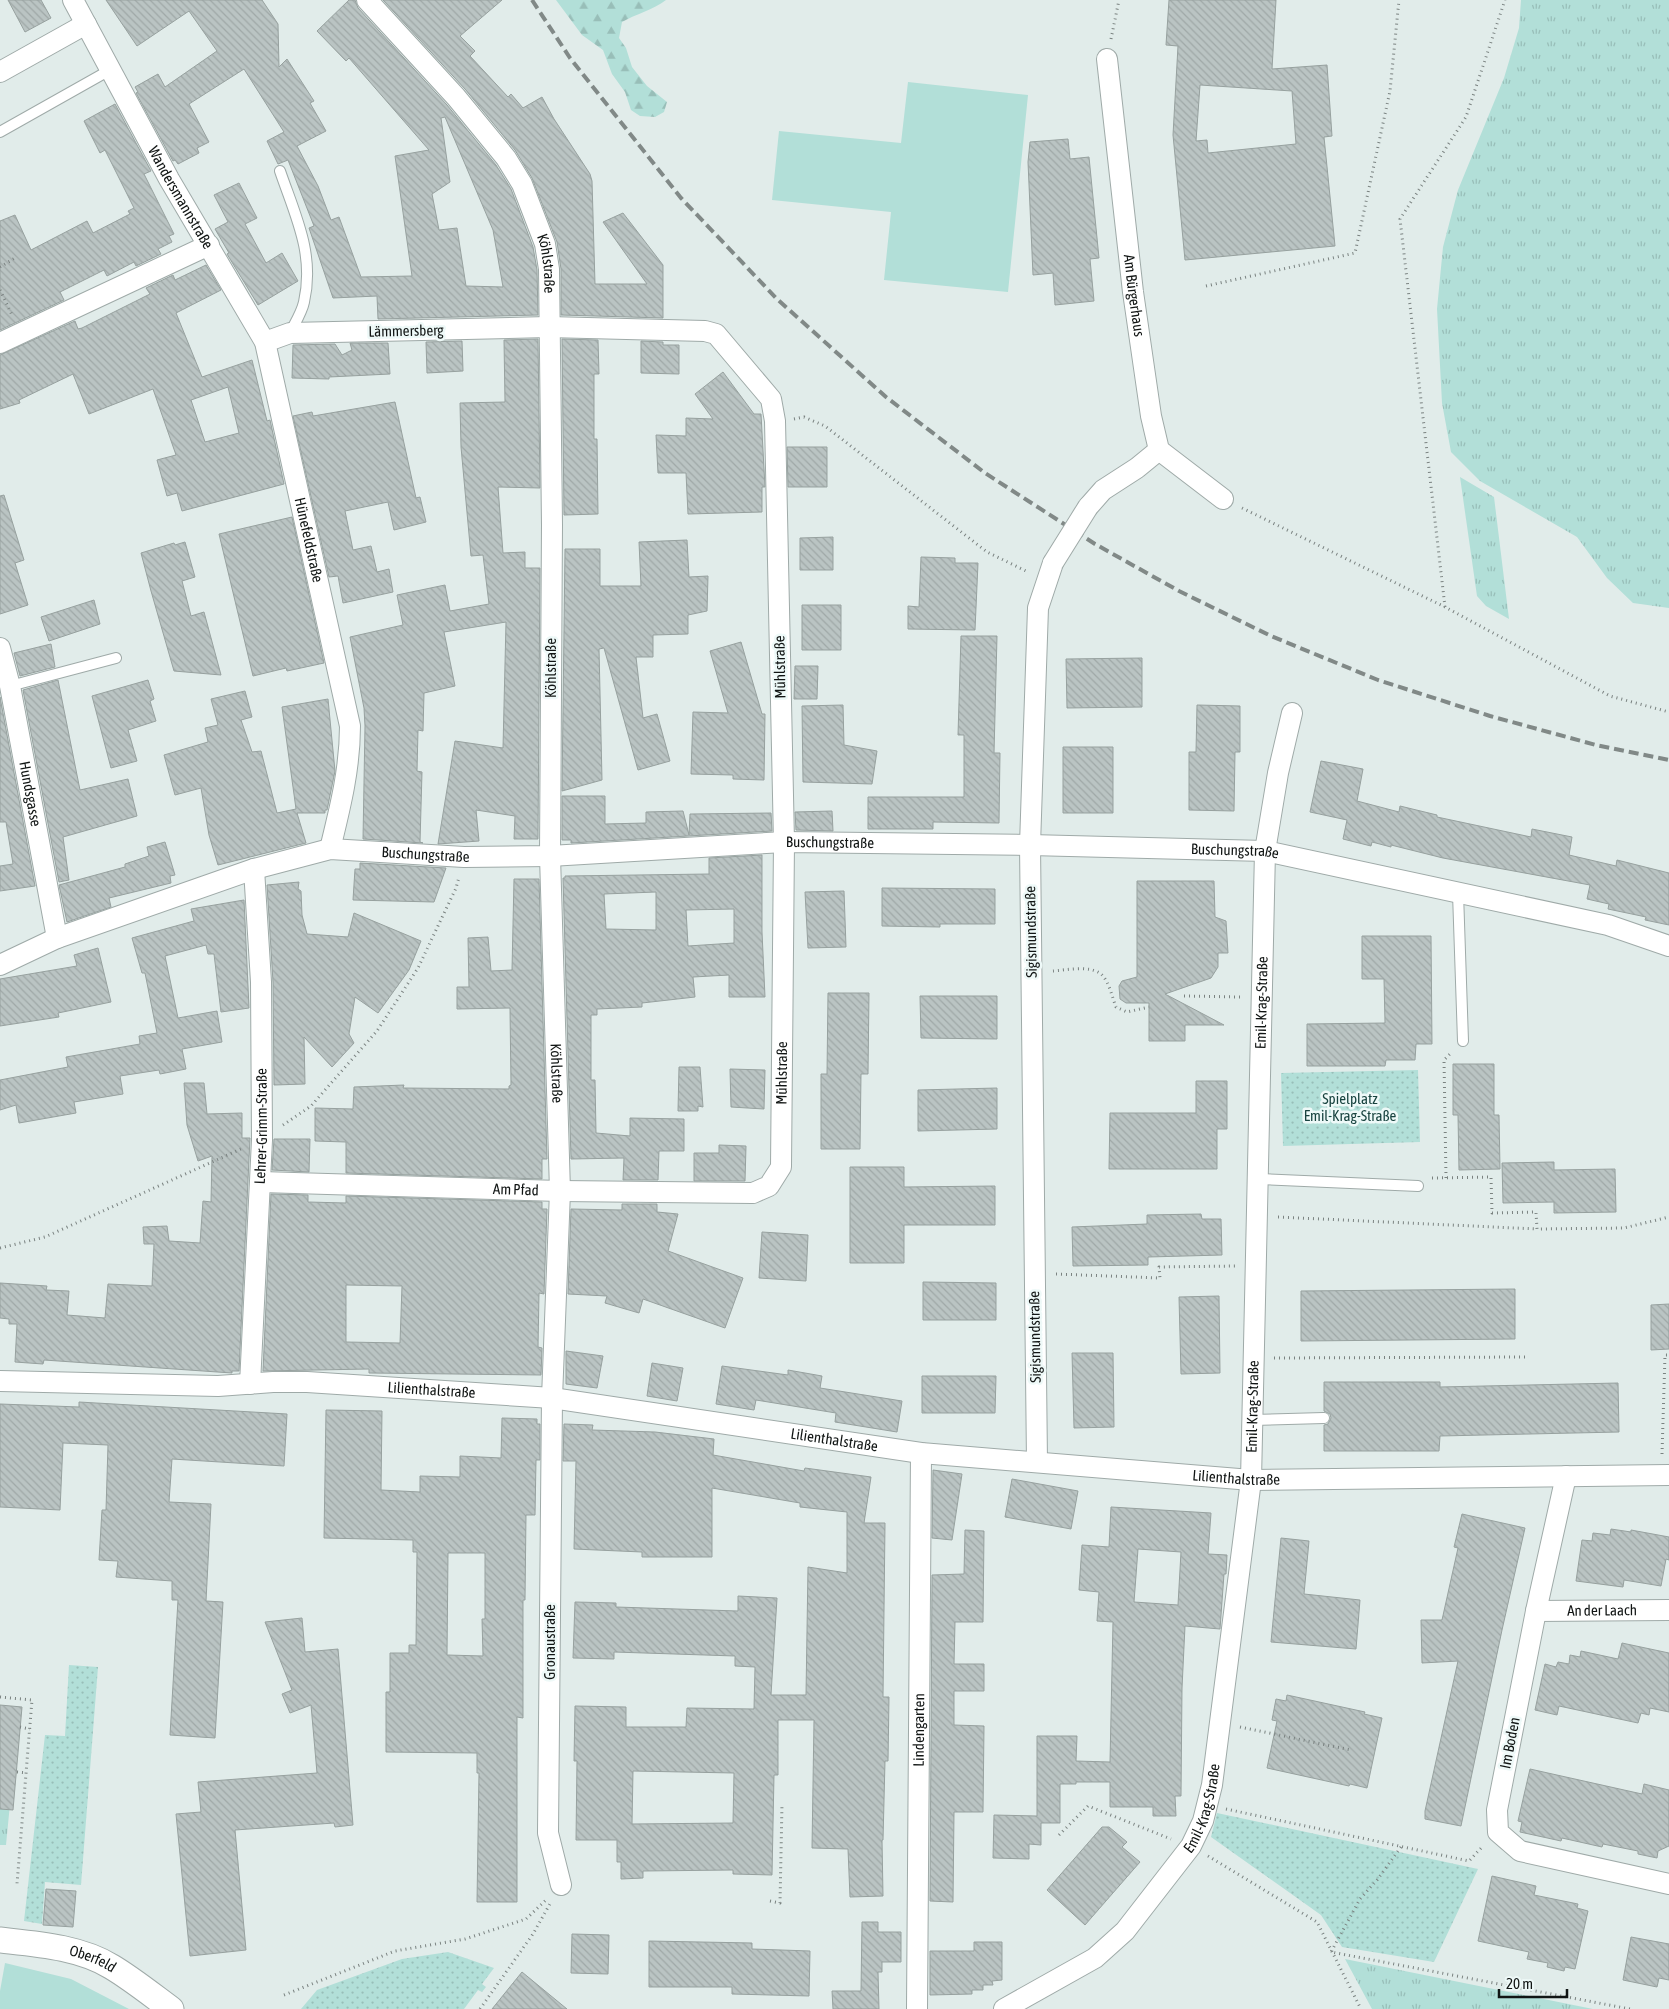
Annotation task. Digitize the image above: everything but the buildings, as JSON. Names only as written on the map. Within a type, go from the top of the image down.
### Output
[{"type":"street","name":"Wandersmannstraße","points":[[0,343],[209,245],[169,179],[73,0]]},
{"type":"street","name":"Köhlstraße","points":[[367,0],[456,97],[506,158],[522,184],[545,244],[549,269],[548,327],[552,525],[550,856],[560,1191],[552,1398]]},
{"type":"street","points":[[0,72],[86,24]]},
{"type":"street","name":"Am Bürgerhaus","points":[[1107,59],[1133,292],[1150,416],[1159,450]]},
{"type":"street","name":"Hünefeldstraße","points":[[209,245],[265,342],[350,726],[350,754],[330,849]]},
{"type":"street","name":"Lämmersberg","points":[[265,342],[290,333],[548,327]]},
{"type":"street","name":"Mühlstraße","points":[[548,327],[705,331],[716,334],[771,399],[775,421],[784,842],[781,1167],[769,1186]]},
{"type":"street","points":[[1159,450],[1223,499]]},
{"type":"street","name":"Sigismundstraße","points":[[1037,1462],[1030,845],[1038,608],[1050,572],[1088,507],[1103,490],[1138,468],[1159,450]]},
{"type":"street","name":"Hundsgasse","points":[[0,648],[10,686],[57,938]]},
{"type":"street","name":"Emil-Krag-Straße","points":[[1004,2009],[1095,1958],[1125,1931],[1191,1846],[1208,1805],[1251,1480],[1265,850],[1278,773],[1292,713]]},
{"type":"street","name":"Buschungstraße","points":[[0,965],[57,938],[254,869],[330,849],[464,857],[550,856],[784,842],[1265,850],[1608,926],[1669,946]]},
{"type":"street","name":"Lehrer-Grimm-Straße","points":[[250,1384],[261,1182],[261,982],[254,869]]},
{"type":"street","name":"Am Pfad","points":[[261,1182],[560,1191],[753,1192],[769,1186]]},
{"type":"street","name":"Lilienthalstraße","points":[[0,1381],[218,1386],[307,1382],[552,1398],[921,1453],[1251,1480],[1665,1475]]},
{"type":"street","name":"Gronaustraße","points":[[552,1398],[548,1833],[562,1884]]},
{"type":"street","name":"Lindengarten","points":[[917,2009],[921,1453]]},
{"type":"street","name":"Im Boden","points":[[1498,1832],[1496,1810],[1536,1611],[1566,1476]]},
{"type":"street","name":"An der Laach","points":[[1536,1611],[1669,1610]]},
{"type":"street","points":[[1498,1832],[1520,1851],[1669,1884]]},
{"type":"street","name":"Oberfeld","points":[[0,1940],[56,1948],[93,1959],[110,1966],[171,2009]]},
{"type":"lane","points":[[0,132],[110,70]]},
{"type":"lane","points":[[280,171],[305,242],[309,272],[304,304],[290,333]]},
{"type":"lane","points":[[10,686],[116,658]]},
{"type":"lane","points":[[1458,893],[1463,1041]]},
{"type":"lane","points":[[1258,1179],[1418,1186]]},
{"type":"lane","points":[[1252,1420],[1324,1418]]},
{"type":"path","points":[[1107,59],[1119,0]]},
{"type":"path","points":[[1206,286],[1356,253],[1390,91],[1399,0]]},
{"type":"path","points":[[1445,607],[1400,219],[1466,117],[1504,0]]},
{"type":"path","points":[[0,267],[15,258]]},
{"type":"path","points":[[0,290],[22,333]]},
{"type":"path","points":[[775,421],[804,417],[825,426],[987,552],[1050,572]]},
{"type":"path","points":[[1223,499],[1445,607],[1610,696],[1669,712]]},
{"type":"path","points":[[1031,971],[1088,970],[1101,974],[1116,1007],[1128,1012],[1149,1007]]},
{"type":"path","points":[[1184,996],[1262,997]]},
{"type":"path","points":[[1446,1178],[1444,1060],[1463,1041]]},
{"type":"path","points":[[1418,1186],[1415,1178],[1492,1177],[1492,1213],[1536,1212],[1537,1229]]},
{"type":"path","points":[[1257,1216],[1537,1229],[1624,1228],[1669,1217]]},
{"type":"path","points":[[1034,1274],[1160,1278],[1159,1266],[1256,1266]]},
{"type":"path","points":[[1665,1475],[1665,1355],[1669,1355]]},
{"type":"path","points":[[1254,1358],[1526,1357]]},
{"type":"path","points":[[0,1697],[32,1700],[18,1884]]},
{"type":"path","points":[[1220,1723],[1351,1750]]},
{"type":"path","points":[[20,1727],[30,1729]]},
{"type":"path","points":[[17,1772],[26,1772]]},
{"type":"path","points":[[770,1902],[780,1903],[782,1804]]},
{"type":"path","points":[[1208,1805],[1469,1861],[1498,1832]]},
{"type":"path","points":[[1059,1835],[1088,1806],[1191,1846],[1317,1922],[1361,2009]]},
{"type":"path","points":[[1331,1952],[1360,1900],[1401,1847]]},
{"type":"path","points":[[284,1995],[395,1951],[465,1939],[526,1919],[562,1884]]},
{"type":"path","points":[[480,2009],[533,1934],[562,1884]]},
{"type":"path","points":[[1331,1952],[1630,2009]]},
{"type":"green space","points":[[556,0],[666,0],[656,7],[622,22],[619,38],[626,48],[632,67],[647,86],[667,102],[664,112],[655,117],[640,116],[631,110],[625,92],[612,74],[603,50],[582,35]]},
{"type":"green space","points":[[1521,0],[1669,0],[1669,608],[1633,603],[1607,578],[1577,537],[1480,481],[1451,452],[1442,403],[1437,309],[1443,247],[1458,190],[1504,78],[1519,28]]},
{"type":"green space","points":[[908,82],[1028,95],[1008,292],[884,280],[891,212],[772,200],[779,131],[901,143]]},
{"type":"green space","points":[[1460,477],[1494,497],[1509,619],[1486,606],[1477,596]]},
{"type":"green space","name":"Spielplatz Emil-Krag-Straße","points":[[1418,1070],[1420,1142],[1283,1146],[1281,1073]]},
{"type":"green space","points":[[69,1665],[98,1667],[81,1885],[45,1882],[42,1924],[24,1921],[45,1735],[65,1736]]},
{"type":"green space","points":[[0,1803],[10,1804],[6,1845],[0,1845]]},
{"type":"green space","points":[[1217,1813],[1478,1869],[1434,1962],[1342,1947],[1321,1915],[1211,1837]]},
{"type":"green space","points":[[448,1952],[494,1968],[482,1984],[486,1987],[482,1992],[478,1990],[464,2009],[301,2009],[317,1990],[402,1959]]},
{"type":"green space","points":[[1345,1959],[1593,2009],[1372,2009]]},
{"type":"green space","points":[[5,1963],[71,1979],[129,2009],[0,2009],[0,1991]]},
{"type":"railway","points":[[532,0],[570,58],[681,198],[777,299],[886,397],[985,473],[1095,544],[1179,591],[1271,636],[1378,680],[1490,716],[1596,745],[1669,760]]}]
